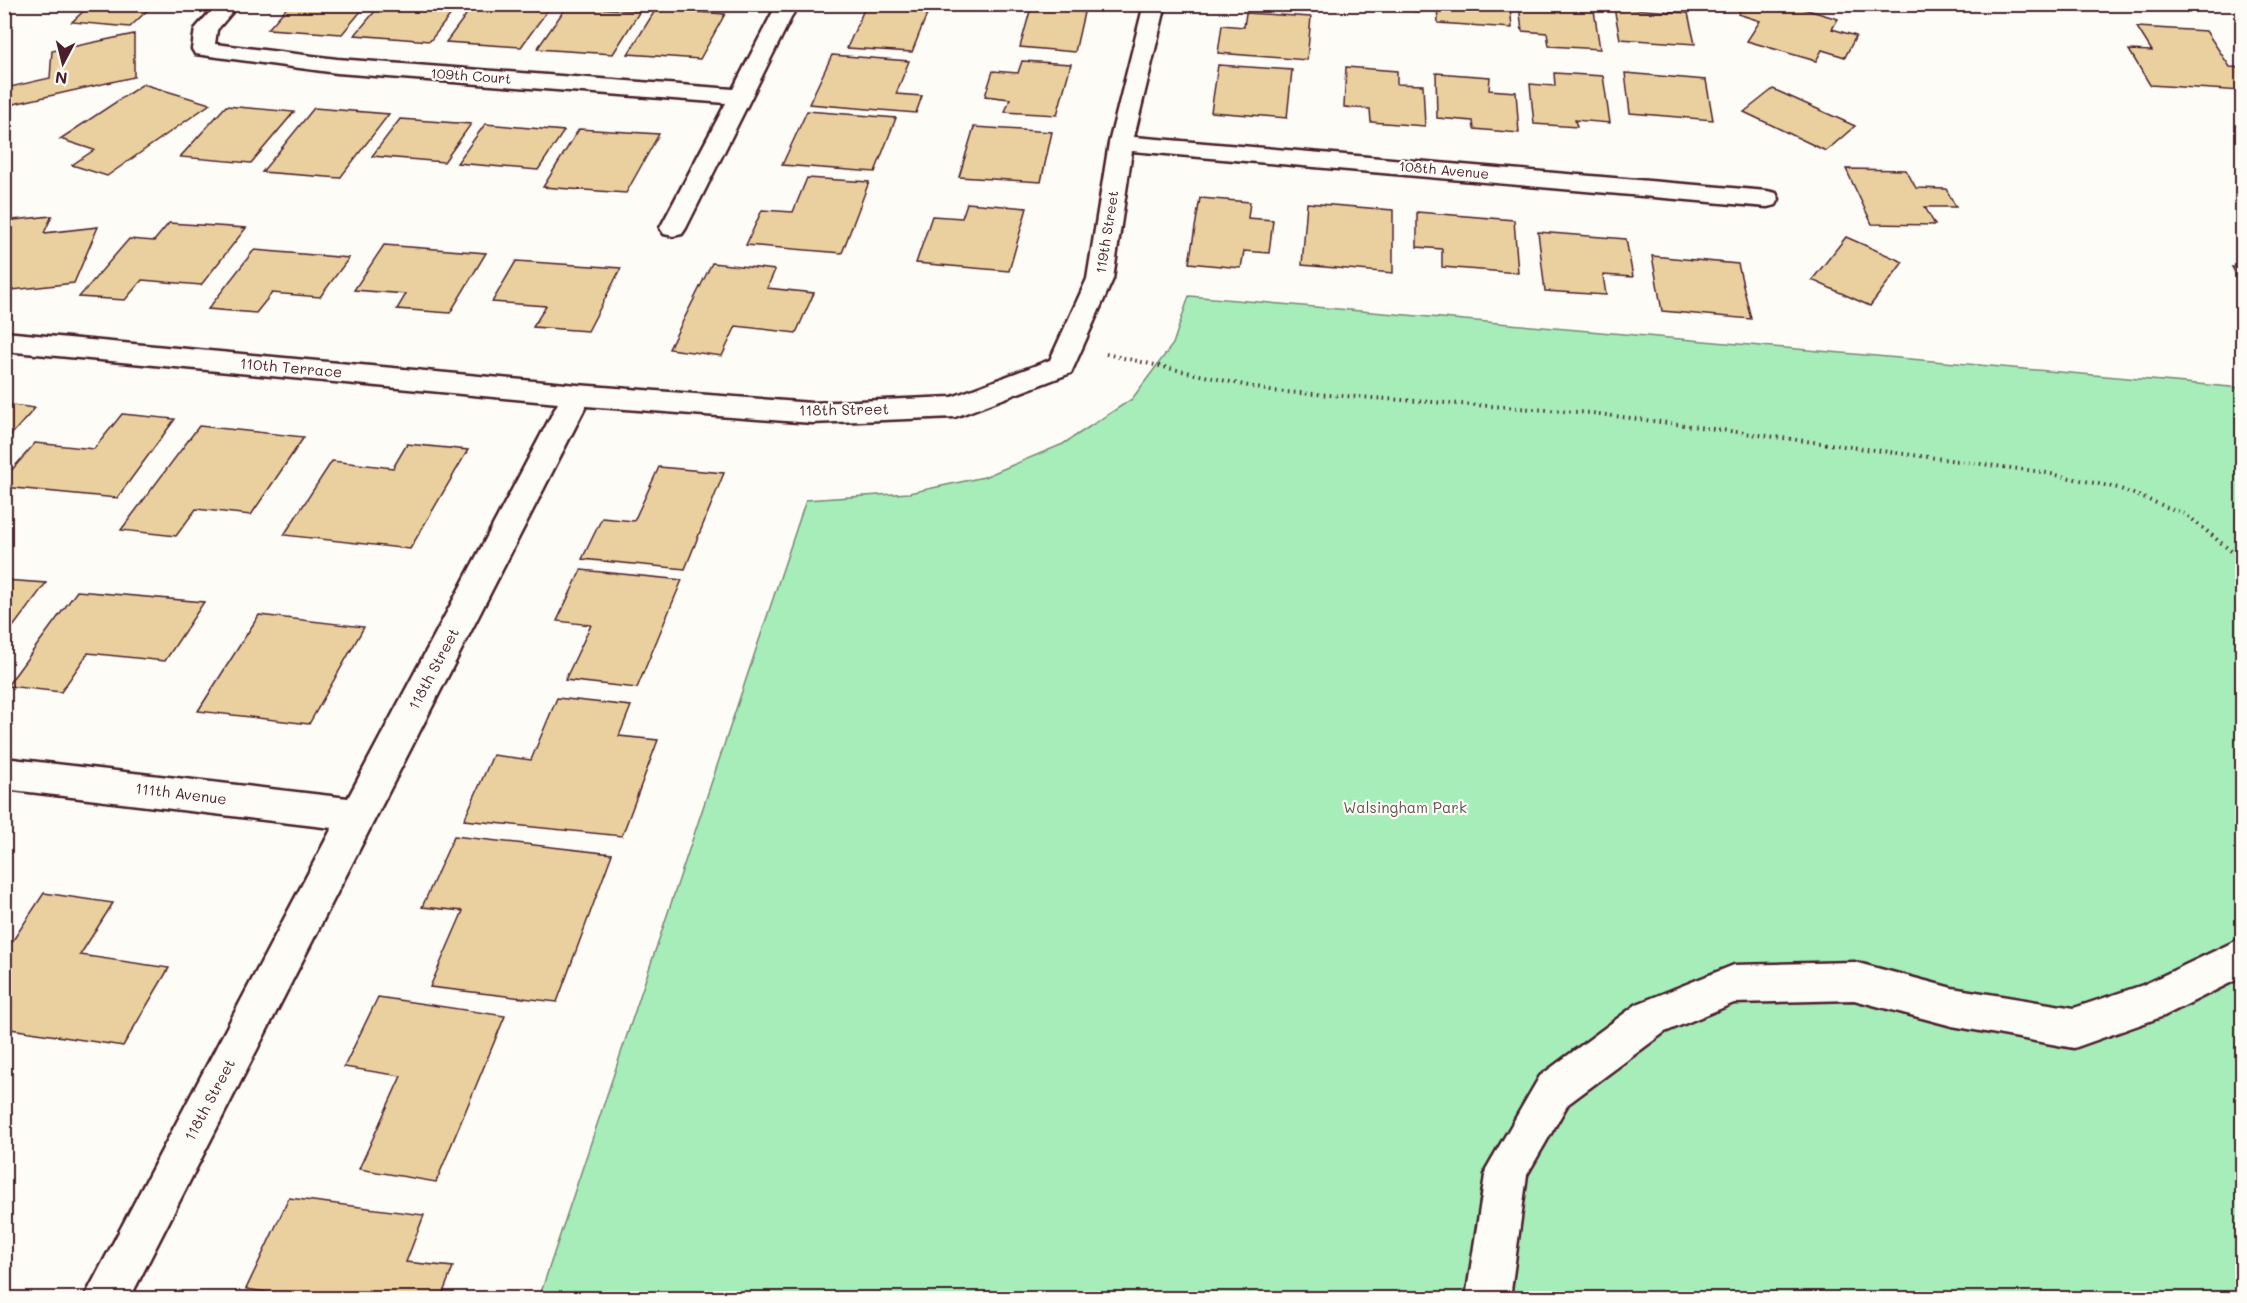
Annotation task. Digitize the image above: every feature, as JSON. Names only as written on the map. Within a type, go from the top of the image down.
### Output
[{"type":"street","name":"109th Court","points":[[229,4],[206,29],[203,48],[337,66],[741,97]]},
{"type":"street","points":[[674,228],[788,4]]},
{"type":"street","name":"119th Street","points":[[976,399],[1061,366],[1100,279],[1121,143],[1155,4]]},
{"type":"street","name":"108th Avenue","points":[[1121,143],[1767,199]]},
{"type":"street","name":"110th Terrace","points":[[4,341],[577,395]]},
{"type":"street","name":"118th Street","points":[[106,1299],[577,395],[812,413],[955,407],[976,399]]},
{"type":"street","name":"111th Avenue","points":[[4,773],[358,815]]},
{"type":"street","points":[[1488,1299],[1507,1169],[1554,1090],[1651,1018],[1734,984],[1854,981],[1952,1007],[2074,1028],[2150,1002],[2242,957]]},
{"type":"path","points":[[1070,346],[1271,391],[1592,413],[2052,474],[2118,488],[2187,515],[2236,555],[2242,587]]},
{"type":"path","points":[[2242,786],[2238,834],[2242,842]]},
{"type":"green space","name":"Walsingham Park","points":[[1189,296],[2242,388],[2242,1298],[539,1298],[806,500],[909,493],[984,477],[1063,444],[1132,399],[1173,344]]},
{"type":"building","points":[[91,4],[154,4],[130,27],[72,22]]},
{"type":"building","points":[[290,4],[367,4],[342,34],[268,29]]},
{"type":"building","points":[[381,4],[459,4],[430,41],[355,35]]},
{"type":"building","points":[[474,4],[550,7],[521,47],[446,42]]},
{"type":"building","points":[[1032,4],[1086,4],[1075,52],[1020,47]]},
{"type":"building","points":[[1347,4],[1422,4],[1422,12],[1347,7]]},
{"type":"building","points":[[1437,4],[1510,4],[1512,28],[1438,23]]},
{"type":"building","points":[[1519,4],[1593,4],[1600,49],[1549,46],[1547,33],[1522,31]]},
{"type":"building","points":[[1744,4],[1787,4],[1838,19],[1832,29],[1856,36],[1845,57],[1822,50],[1816,61],[1747,41],[1760,21],[1738,14]]},
{"type":"building","points":[[866,5],[929,9],[912,52],[847,48]]},
{"type":"building","points":[[567,6],[640,11],[613,54],[537,49]]},
{"type":"building","points":[[1614,8],[1688,13],[1695,44],[1620,39]]},
{"type":"building","points":[[656,9],[725,14],[700,59],[628,54]]},
{"type":"building","points":[[1246,13],[1311,17],[1307,60],[1218,53],[1222,25],[1244,27]]},
{"type":"building","points":[[2137,27],[2206,31],[2230,67],[2242,68],[2242,91],[2150,85],[2129,50],[2152,51]]},
{"type":"building","points":[[134,34],[134,77],[9,105],[10,87],[50,78],[52,51]]},
{"type":"building","points":[[832,55],[909,61],[896,94],[922,96],[916,113],[809,104]]},
{"type":"building","points":[[1022,61],[1071,64],[1057,115],[1005,112],[1010,99],[985,96],[993,71],[1018,73]]},
{"type":"building","points":[[1218,65],[1292,70],[1287,118],[1211,112]]},
{"type":"building","points":[[1346,67],[1397,71],[1397,84],[1423,85],[1425,126],[1371,122],[1370,109],[1344,107]]},
{"type":"building","points":[[1436,73],[1490,77],[1489,90],[1516,92],[1519,133],[1474,129],[1473,121],[1437,118]]},
{"type":"building","points":[[1554,73],[1603,76],[1610,123],[1575,120],[1577,127],[1534,124],[1530,84],[1555,86]]},
{"type":"building","points":[[1625,73],[1706,80],[1713,120],[1630,113]]},
{"type":"building","points":[[143,84],[210,104],[107,176],[72,165],[94,150],[60,139]]},
{"type":"building","points":[[1773,89],[1855,126],[1826,151],[1744,112]]},
{"type":"building","points":[[226,106],[294,112],[251,163],[180,157]]},
{"type":"building","points":[[314,108],[389,114],[340,178],[262,172]]},
{"type":"building","points":[[807,111],[896,118],[875,172],[782,165]]},
{"type":"building","points":[[400,119],[471,124],[444,162],[372,156]]},
{"type":"building","points":[[485,124],[564,131],[538,170],[457,163]]},
{"type":"building","points":[[974,127],[1052,132],[1041,182],[959,177]]},
{"type":"building","points":[[579,129],[659,134],[626,193],[543,187]]},
{"type":"building","points":[[1846,169],[1906,170],[1916,188],[1946,189],[1956,207],[1925,207],[1935,225],[1872,224]]},
{"type":"building","points":[[807,178],[869,182],[842,253],[746,245],[762,210],[793,212]]},
{"type":"building","points":[[1200,198],[1250,202],[1248,218],[1273,220],[1269,253],[1244,251],[1241,268],[1189,263]]},
{"type":"building","points":[[967,203],[1027,208],[1009,271],[916,263],[932,216],[962,218]]},
{"type":"building","points":[[1307,203],[1393,210],[1393,273],[1302,265]]},
{"type":"building","points":[[1417,212],[1514,220],[1518,273],[1442,267],[1442,249],[1417,247]]},
{"type":"building","points":[[52,216],[44,233],[98,227],[74,283],[4,291],[4,221]]},
{"type":"building","points":[[169,223],[246,228],[201,285],[142,280],[125,300],[79,297],[129,239],[154,241]]},
{"type":"building","points":[[1538,232],[1626,239],[1633,277],[1603,275],[1606,295],[1545,291]]},
{"type":"building","points":[[1846,237],[1903,262],[1870,306],[1812,280]]},
{"type":"building","points":[[384,245],[486,253],[450,313],[397,309],[406,294],[354,290]]},
{"type":"building","points":[[254,250],[349,258],[320,297],[272,293],[256,313],[208,309]]},
{"type":"building","points":[[1652,256],[1738,264],[1751,319],[1662,311]]},
{"type":"building","points":[[516,261],[621,268],[588,331],[533,327],[546,306],[492,302]]},
{"type":"building","points":[[712,263],[775,270],[767,288],[814,293],[796,333],[736,326],[722,356],[669,349]]},
{"type":"building","points":[[2232,267],[2242,268],[2242,285]]},
{"type":"building","points":[[4,404],[35,408],[4,443]]},
{"type":"building","points":[[122,414],[175,419],[117,498],[4,487],[4,479],[35,443],[94,449]]},
{"type":"building","points":[[199,426],[304,437],[251,515],[196,509],[176,536],[121,530]]},
{"type":"building","points":[[407,444],[468,450],[410,549],[284,535],[332,461],[393,468]]},
{"type":"building","points":[[659,467],[724,473],[685,569],[582,559],[602,518],[634,521]]},
{"type":"building","points":[[581,570],[682,580],[637,688],[565,680],[591,625],[557,621]]},
{"type":"building","points":[[4,580],[46,583],[4,639]]},
{"type":"building","points":[[77,591],[204,602],[165,661],[88,653],[61,692],[7,686]]},
{"type":"building","points":[[259,615],[364,627],[309,724],[198,711]]},
{"type":"building","points":[[557,698],[631,706],[619,736],[658,740],[622,836],[464,820],[493,755],[531,760]]},
{"type":"building","points":[[454,836],[612,854],[557,1002],[430,987],[463,911],[422,907]]},
{"type":"building","points":[[44,893],[113,903],[80,955],[169,968],[123,1046],[4,1028],[4,954]]},
{"type":"building","points":[[378,997],[505,1016],[436,1182],[359,1169],[401,1076],[344,1067]]},
{"type":"building","points":[[289,1198],[424,1215],[406,1262],[453,1267],[441,1298],[292,1298],[293,1296],[246,1289]]}]
